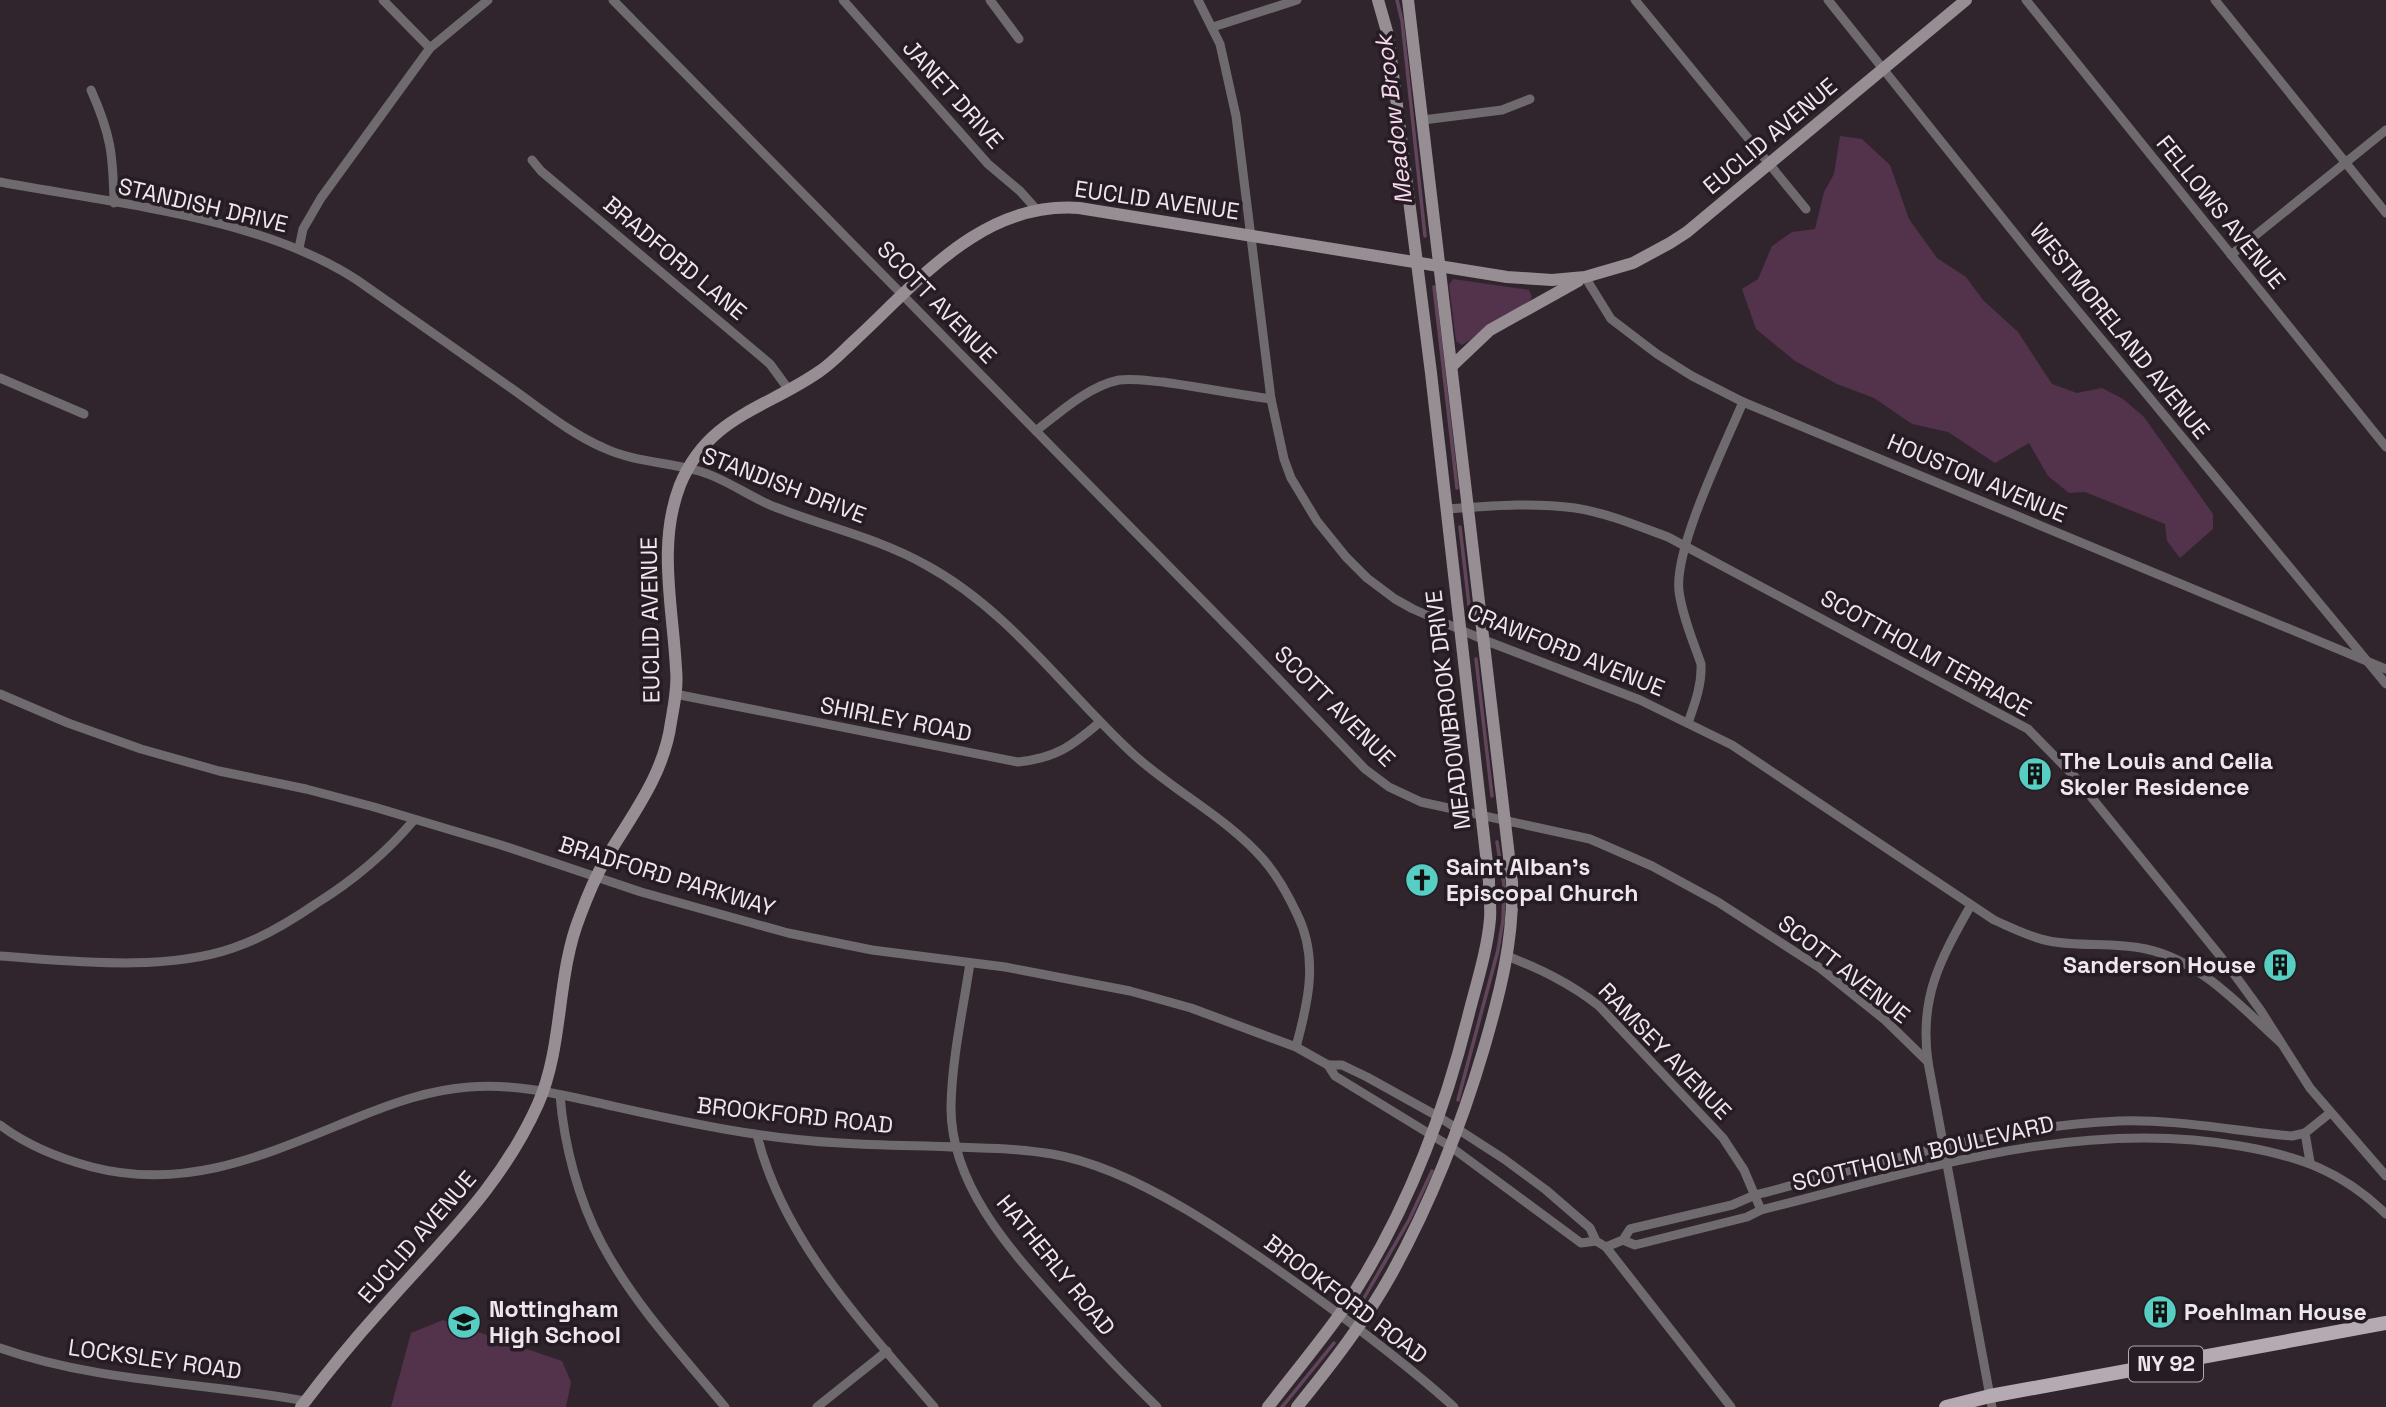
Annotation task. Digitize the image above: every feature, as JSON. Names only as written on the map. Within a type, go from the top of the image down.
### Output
[{"type":"main road","name":"NY 92","points":[[1946,1407],[1991,1402],[2386,1323]]},
{"type":"street","points":[[383,0],[430,48]]},
{"type":"street","points":[[299,248],[303,229],[321,198],[430,48],[488,0]]},
{"type":"street","name":"SCOTT AVENUE","points":[[613,0],[1365,769],[1390,787],[1421,802],[1590,839],[1652,866],[1718,902],[1819,968],[1885,1020],[1928,1062]]},
{"type":"street","points":[[990,0],[1019,39]]},
{"type":"street","name":"CRAWFORD AVENUE","points":[[1198,0],[1213,27],[1226,63],[1236,116],[1271,399],[1284,459],[1317,521],[1346,557],[1386,592],[1413,608],[1459,629],[1628,695],[1732,745],[1994,920],[2029,936],[2052,942],[2109,943],[2148,949],[2206,976],[2281,1043]]},
{"type":"street","points":[[1213,27],[1297,0]]},
{"type":"street","name":"MEADOWBROOK DRIVE","points":[[1268,1407],[1339,1314],[1366,1271],[1402,1203],[1439,1117],[1455,1068],[1485,949],[1490,918],[1489,881],[1416,262],[1388,35],[1378,0]]},
{"type":"street","name":"MEADOWBROOK DRIVE","points":[[1297,1407],[1391,1274],[1422,1213],[1458,1129],[1493,1016],[1513,917],[1512,882],[1408,0]]},
{"type":"street","points":[[1636,0],[1768,165],[1807,209]]},
{"type":"street","name":"WESTMORELAND AVENUE","points":[[1828,0],[2035,259],[2386,684]]},
{"type":"street","name":"EUCLID AVENUE","points":[[303,1404],[380,1310],[469,1214],[503,1168],[543,1091],[549,1074],[571,943],[579,918],[597,877],[661,766],[671,729],[677,673],[668,578],[668,546],[673,507],[688,469],[717,431],[822,370],[961,243],[1014,216],[1051,207],[1079,208],[1507,277],[1552,280],[1585,277],[1633,263],[1670,243],[1966,0]]},
{"type":"street","name":"FELLOWS AVENUE","points":[[2026,0],[2386,447]]},
{"type":"street","points":[[2215,0],[2386,213]]},
{"type":"street","name":"JANET DRIVE","points":[[847,2],[988,164],[1020,191],[1037,211]]},
{"type":"street","points":[[91,90],[109,133],[113,156],[114,203]]},
{"type":"street","points":[[1423,120],[1502,110],[1530,99]]},
{"type":"street","points":[[2231,254],[2386,130]]},
{"type":"street","name":"BRADFORD LANE","points":[[532,160],[541,171],[770,364],[789,390]]},
{"type":"street","name":"STANDISH DRIVE","points":[[0,182],[238,228],[299,248],[332,264],[557,420],[603,448],[631,458],[701,471],[774,507],[877,541],[928,565],[952,581],[997,616],[1134,755],[1232,830],[1263,859],[1277,878],[1298,917],[1310,960],[1307,1005],[1296,1047]]},
{"type":"street","name":"EUCLID AVENUE","points":[[1452,366],[1490,330],[1585,277]]},
{"type":"street","name":"HOUSTON AVENUE","points":[[1585,277],[1611,318],[1657,354],[1692,376],[1743,402],[2386,668]]},
{"type":"street","points":[[0,378],[84,414]]},
{"type":"street","points":[[1036,431],[1063,409],[1091,392],[1117,381],[1133,379],[1204,387],[1271,399]]},
{"type":"street","points":[[1688,723],[1698,698],[1701,664],[1679,593],[1678,573],[1685,546],[1743,402]]},
{"type":"street","name":"SCOTTHOLM TERRACE","points":[[1446,509],[1510,504],[1576,509],[1625,521],[1685,546],[2028,729],[2075,777],[2229,967],[2262,1011],[2294,1066],[2330,1113]]},
{"type":"street","name":"BRADFORD PARKWAY","points":[[0,694],[68,723],[141,749],[219,771],[306,789],[374,807],[641,892],[788,933],[872,950],[1005,967],[1130,991],[1191,1008],[1296,1047],[1328,1065],[1335,1076],[1432,1134],[1581,1243],[1596,1241]]},
{"type":"street","name":"SHIRLEY ROAD","points":[[675,694],[1018,762],[1040,760],[1058,754],[1101,722]]},
{"type":"street","points":[[0,956],[106,963],[176,960],[230,949],[288,922],[346,885],[378,859],[414,820]]},
{"type":"street","points":[[1971,905],[1942,957],[1932,984],[1924,1023],[1928,1062],[1991,1402]]},
{"type":"street","name":"RAMSEY AVENUE","points":[[1507,956],[1552,974],[1578,989],[1599,1006],[1723,1138],[1744,1170],[1761,1210]]},
{"type":"street","name":"HATHERLY ROAD","points":[[970,963],[951,1107],[957,1147],[968,1178],[998,1231],[1044,1287],[1111,1362],[1157,1407]]},
{"type":"street","name":"BRADFORD PARKWAY","points":[[1328,1065],[1342,1065],[1355,1071],[1439,1117],[1546,1190],[1590,1228],[1596,1241],[1606,1247],[1731,1407]]},
{"type":"street","name":"BROOKFORD ROAD","points":[[0,1125],[47,1153],[103,1170],[130,1174],[196,1174],[285,1147],[405,1098],[465,1087],[500,1085],[543,1091],[757,1135],[873,1145],[1015,1149],[1057,1155],[1099,1168],[1150,1190],[1207,1222],[1339,1314],[1454,1407]]},
{"type":"street","points":[[560,1095],[565,1137],[586,1209],[601,1244],[626,1284],[725,1407]]},
{"type":"street","points":[[2309,1162],[2305,1133],[2330,1113],[2386,1176]]},
{"type":"street","name":"SCOTTHOLM BOULEVARD","points":[[1606,1247],[1623,1240],[1630,1229],[1732,1205],[1755,1195],[2030,1129],[2119,1121],[2192,1123],[2292,1136],[2305,1133]]},
{"type":"street","points":[[757,1135],[779,1200],[827,1276],[934,1407]]},
{"type":"street","name":"SCOTTHOLM BOULEVARD","points":[[1623,1240],[1635,1245],[1747,1217],[1761,1210],[1947,1164],[2037,1145],[2073,1139],[2119,1137],[2206,1140],[2287,1154],[2309,1162],[2351,1186],[2386,1214]]},
{"type":"street","name":"LOCKSLEY ROAD","points":[[0,1348],[103,1374],[267,1394],[303,1404]]},
{"type":"street","points":[[817,1407],[887,1351]]},
{"type":"shaded area","points":[[1840,136],[1862,139],[1890,165],[1909,219],[1937,258],[1966,277],[1983,300],[2018,332],[2052,384],[2077,393],[2102,388],[2123,399],[2144,417],[2213,514],[2213,529],[2180,558],[2167,541],[2165,524],[2085,492],[2069,493],[2048,476],[2029,443],[1995,463],[1948,432],[1912,424],[1874,398],[1837,384],[1795,361],[1756,329],[1742,289],[1758,279],[1772,246],[1792,232],[1815,229],[1824,192],[1834,174]]},
{"type":"shaded area","points":[[1453,279],[1529,290],[1532,297],[1529,302],[1462,345],[1456,341],[1449,285]]},
{"type":"shaded area","points":[[443,1320],[562,1361],[571,1382],[566,1407],[391,1407],[411,1333]]},
{"type":"waterway","name":"Meadow Brook","points":[[1397,0],[1402,21],[1425,236]]},
{"type":"waterway","name":"Meadow Brook","points":[[1434,287],[1457,488]]},
{"type":"waterway","name":"Meadow Brook","points":[[1460,527],[1469,605]]},
{"type":"waterway","name":"Meadow Brook","points":[[1476,659],[1492,796]]},
{"type":"waterway","name":"Meadow Brook","points":[[1458,1100],[1498,950],[1503,920],[1504,885],[1497,842]]},
{"type":"waterway","name":"Meadow Brook","points":[[1364,1298],[1409,1220],[1432,1171]]},
{"type":"waterway","name":"Meadow Brook","points":[[1282,1407],[1334,1343]]},
{"type":"place","name":"The Louis and Celia Skoler Residence","points":[[2035,774]]},
{"type":"place","name":"Saint Alban's Episcopal Church","points":[[1422,880]]},
{"type":"place","name":"Sanderson House","points":[[2280,965]]},
{"type":"place","name":"Poehlman House","points":[[2160,1312]]},
{"type":"place","name":"Nottingham High School","points":[[464,1322]]}]
